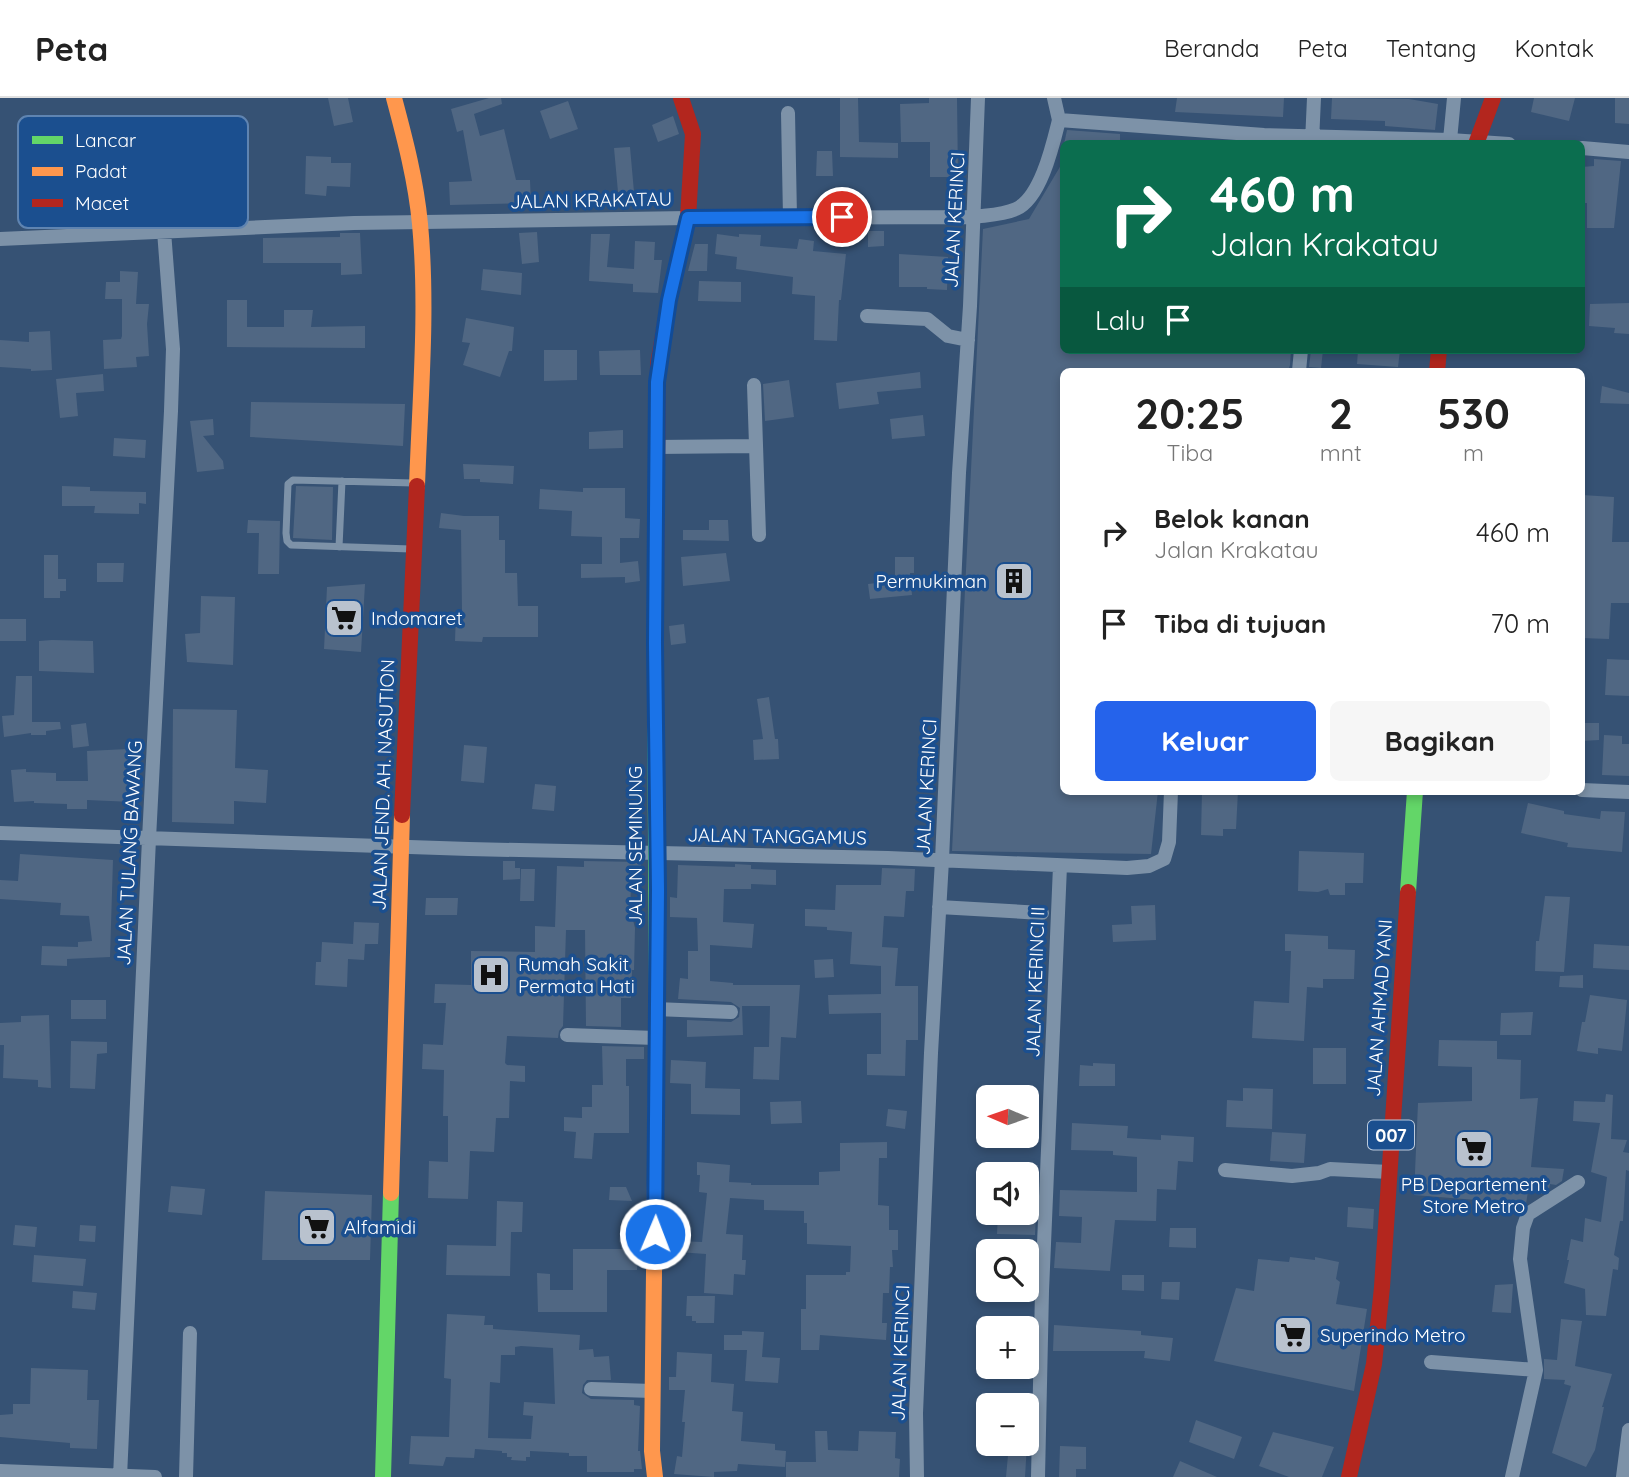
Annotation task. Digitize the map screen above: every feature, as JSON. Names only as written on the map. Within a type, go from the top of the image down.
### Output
[{"type":"main road","name":"JALAN JEND. AH. NASUTION","points":[[383,1477],[401,845],[418,483],[423,289],[421,222],[407,147],[394,98]]},
{"type":"main road","name":"JALAN SEMINUNG","points":[[655,1477],[652,1391],[658,853],[655,750],[656,447],[658,364],[669,300],[688,218],[693,134],[681,98]]},
{"type":"main road","points":[[1477,140],[1493,98]]},
{"type":"main road","name":"JALAN AHMAD YANI","points":[[1349,1477],[1374,1364],[1415,795]]},
{"type":"street","name":"JALAN KERINCI","points":[[917,1477],[916,1413],[931,1053],[978,98]]},
{"type":"street","points":[[1054,98],[1059,120],[1312,139],[1450,140],[1454,98]]},
{"type":"street","points":[[1312,139],[1314,98]]},
{"type":"street","points":[[788,113],[790,217]]},
{"type":"street","name":"JALAN KRAKATAU","points":[[0,239],[421,222],[973,217],[1015,209],[1033,193],[1051,152],[1059,120]]},
{"type":"street","points":[[1585,148],[1629,152]]},
{"type":"street","name":"JALAN TULANG BAWANG","points":[[120,1476],[171,411],[173,349],[164,232]]},
{"type":"street","points":[[867,316],[927,319],[948,336],[968,340]]},
{"type":"street","points":[[754,385],[759,535]]},
{"type":"street","points":[[656,447],[755,446]]},
{"type":"street","points":[[1585,789],[1629,792]]},
{"type":"street","name":"JALAN TANGGAMUS","points":[[0,833],[469,849],[942,860],[1127,868],[1149,866],[1164,859],[1169,842],[1171,795]]},
{"type":"street","name":"JALAN KERINCI II","points":[[1038,1477],[1042,1291],[1060,866]]},
{"type":"street","points":[[939,907],[1042,914]]},
{"type":"street","points":[[655,1009],[730,1012]]},
{"type":"street","points":[[568,1035],[656,1038]]},
{"type":"street","points":[[1225,1170],[1293,1176],[1330,1169],[1389,1172]]},
{"type":"street","points":[[1513,1477],[1536,1370],[1520,1259],[1523,1228],[1528,1214],[1578,1182]]},
{"type":"street","points":[[186,1477],[190,1334]]},
{"type":"street","points":[[1431,1362],[1536,1370]]},
{"type":"street","points":[[591,1390],[652,1391]]},
{"type":"street","points":[[1623,1477],[1629,1430]]},
{"type":"street","points":[[0,1471],[155,1477]]},
{"type":"lane","points":[[415,549],[291,545],[287,541],[286,533],[290,481],[418,483]]},
{"type":"lane","points":[[339,547],[342,481]]},
{"type":"building","points":[[328,98],[348,98],[353,122],[334,126]]},
{"type":"building","points":[[489,98],[501,98],[502,104],[474,114],[480,136],[504,129],[516,180],[530,180],[531,203],[450,205],[449,182],[472,181],[463,130],[457,132],[451,109]]},
{"type":"building","points":[[840,98],[858,98],[859,142],[898,143],[898,158],[840,157]]},
{"type":"building","points":[[929,98],[957,98],[958,177],[930,177],[930,142],[901,142],[900,104],[929,103]]},
{"type":"building","points":[[1177,98],[1284,98],[1283,117],[1175,112]]},
{"type":"building","points":[[1332,98],[1409,99],[1438,104],[1435,130],[1385,126],[1385,121],[1331,119]]},
{"type":"building","points":[[1534,98],[1575,98],[1569,121],[1531,112]]},
{"type":"building","points":[[1615,98],[1629,98],[1629,124],[1615,123]]},
{"type":"building","points":[[568,101],[578,129],[550,139],[540,111]]},
{"type":"building","points":[[673,116],[679,134],[658,142],[652,125]]},
{"type":"building","points":[[1067,130],[1120,134],[1120,140],[1065,140]]},
{"type":"building","points":[[630,147],[634,192],[618,192],[614,148]]},
{"type":"building","points":[[817,151],[832,151],[833,176],[816,176]]},
{"type":"building","points":[[306,156],[331,157],[331,163],[351,163],[350,187],[327,186],[326,196],[305,194]]},
{"type":"building","points":[[1594,159],[1621,161],[1614,228],[1587,228],[1585,167],[1594,166]]},
{"type":"building","name":"Permukiman","points":[[1060,167],[1060,354],[1291,354],[1289,368],[1060,368],[1060,795],[1158,795],[1151,854],[952,851],[983,229],[1029,219]]},
{"type":"building","points":[[868,231],[884,231],[884,246],[868,247]]},
{"type":"building","points":[[537,232],[539,262],[522,264],[519,233]]},
{"type":"building","points":[[340,233],[360,233],[362,274],[341,275],[341,263],[263,263],[263,238],[340,237]]},
{"type":"building","points":[[591,234],[610,234],[607,267],[634,269],[635,241],[655,242],[654,260],[662,260],[658,293],[633,292],[633,284],[589,281]]},
{"type":"building","points":[[717,234],[739,237],[739,234],[761,235],[760,246],[797,249],[799,239],[814,241],[813,251],[846,254],[839,300],[837,341],[814,340],[815,296],[792,294],[793,277],[736,269],[737,257],[715,254]]},
{"type":"building","points":[[695,244],[708,244],[707,271],[688,271]]},
{"type":"building","points":[[899,254],[948,257],[947,290],[899,287]]},
{"type":"building","points":[[483,269],[522,273],[521,295],[481,290]]},
{"type":"building","points":[[120,271],[138,272],[136,304],[149,304],[149,356],[136,357],[137,367],[104,369],[103,340],[121,339],[122,336],[122,299],[105,299],[106,282],[120,282]]},
{"type":"building","points":[[699,281],[741,282],[741,302],[698,301]]},
{"type":"building","points":[[227,300],[247,300],[247,327],[284,327],[284,310],[313,310],[311,327],[365,326],[365,348],[227,347]]},
{"type":"building","points":[[1629,303],[1629,334],[1614,333],[1615,328],[1589,326],[1590,304]]},
{"type":"building","points":[[466,318],[514,327],[512,351],[509,351],[500,377],[463,365],[470,343],[462,342]]},
{"type":"building","points":[[50,331],[52,370],[31,371],[0,367],[0,340],[29,342],[29,332]]},
{"type":"building","points":[[544,350],[577,350],[577,380],[544,381]]},
{"type":"building","points":[[640,350],[641,375],[600,375],[599,351]]},
{"type":"building","points":[[1311,354],[1323,354],[1321,368],[1309,367]]},
{"type":"building","points":[[1358,354],[1400,354],[1398,367],[1357,364]]},
{"type":"building","points":[[920,372],[921,388],[877,392],[879,404],[839,409],[836,383]]},
{"type":"building","points":[[103,374],[104,391],[76,393],[78,416],[60,418],[56,379]]},
{"type":"building","points":[[789,380],[794,417],[765,421],[763,384]]},
{"type":"building","points":[[1602,386],[1629,393],[1629,404],[1600,403]]},
{"type":"building","points":[[251,402],[405,404],[403,446],[250,437]]},
{"type":"building","points":[[923,415],[925,436],[892,439],[890,419]]},
{"type":"building","points":[[213,419],[214,435],[203,436],[223,461],[224,469],[197,472],[190,421]]},
{"type":"building","points":[[623,430],[623,448],[589,449],[589,432]]},
{"type":"building","points":[[114,438],[146,440],[145,458],[113,456]]},
{"type":"building","points":[[463,464],[514,466],[513,484],[464,479]]},
{"type":"building","points":[[62,486],[90,487],[90,491],[146,492],[146,504],[139,503],[139,514],[94,513],[95,506],[62,506]]},
{"type":"building","points":[[296,486],[333,487],[332,540],[293,538]]},
{"type":"building","points":[[583,488],[625,488],[625,518],[640,519],[639,538],[620,538],[620,563],[638,561],[640,581],[625,583],[625,577],[581,578],[581,564],[602,564],[602,537],[571,536],[572,511],[539,509],[540,489],[583,492]]},
{"type":"building","points":[[1585,495],[1614,497],[1612,542],[1629,542],[1629,603],[1611,603],[1609,639],[1585,638]]},
{"type":"building","points":[[441,513],[499,516],[499,540],[505,540],[505,573],[517,573],[518,606],[538,606],[538,637],[483,637],[482,642],[455,641],[456,612],[462,612],[461,530],[439,528]]},
{"type":"building","points":[[248,520],[280,521],[279,574],[258,574],[259,533],[247,533]]},
{"type":"building","points":[[709,520],[728,520],[729,541],[683,540],[683,530],[709,530]]},
{"type":"building","points":[[726,553],[730,581],[683,586],[681,557]]},
{"type":"building","points":[[44,555],[58,555],[58,579],[66,579],[66,591],[60,591],[60,598],[44,598]]},
{"type":"building","points":[[895,557],[914,557],[914,573],[910,573],[912,595],[870,599],[868,584],[895,581]]},
{"type":"building","points":[[97,563],[124,563],[123,582],[97,582]]},
{"type":"building","name":"Indomaret","points":[[365,584],[361,652],[324,649],[327,587]]},
{"type":"building","points":[[201,596],[235,597],[233,665],[187,662],[185,634],[200,633]]},
{"type":"building","points":[[0,619],[26,619],[26,641],[0,641]]},
{"type":"building","points":[[684,624],[686,643],[671,645],[669,626]]},
{"type":"building","points":[[39,641],[93,641],[94,673],[39,671]]},
{"type":"building","points":[[1607,659],[1629,660],[1629,696],[1605,695]]},
{"type":"building","points":[[16,676],[32,676],[32,722],[60,722],[61,729],[46,731],[46,735],[31,733],[4,737],[2,716],[14,715]]},
{"type":"building","points":[[769,697],[775,739],[778,739],[779,759],[754,760],[753,740],[763,739],[757,699]]},
{"type":"building","points":[[173,709],[237,710],[235,768],[268,770],[266,803],[234,801],[234,824],[172,822]]},
{"type":"building","points":[[86,723],[89,746],[73,748],[71,725]]},
{"type":"building","points":[[1585,723],[1599,723],[1599,740],[1585,741]]},
{"type":"building","points":[[1604,735],[1622,736],[1622,744],[1629,744],[1629,776],[1602,775]]},
{"type":"building","points":[[464,745],[487,747],[484,783],[461,781]]},
{"type":"building","points":[[128,749],[129,774],[134,775],[133,802],[87,800],[87,809],[67,809],[67,804],[14,802],[11,770],[56,773],[56,781],[88,781],[87,751]]},
{"type":"building","points":[[535,784],[556,786],[554,811],[532,809]]},
{"type":"building","points":[[1202,795],[1238,795],[1236,829],[1223,829],[1223,836],[1201,835]]},
{"type":"building","points":[[1528,803],[1564,811],[1564,814],[1600,819],[1601,811],[1625,812],[1622,852],[1567,847],[1568,843],[1521,833]]},
{"type":"building","points":[[1299,851],[1364,853],[1363,883],[1345,883],[1345,895],[1330,895],[1328,889],[1318,892],[1298,891]]},
{"type":"building","points":[[20,854],[113,860],[110,957],[67,959],[67,966],[41,965],[42,946],[78,947],[78,942],[92,941],[89,916],[60,915],[61,903],[0,899],[0,880],[18,881]]},
{"type":"building","points":[[503,861],[515,861],[515,868],[520,868],[520,879],[503,880]]},
{"type":"building","points":[[584,861],[641,862],[641,875],[636,875],[636,883],[631,883],[630,920],[633,920],[635,928],[634,970],[631,998],[621,998],[621,1027],[586,1026],[585,930],[566,930],[563,1026],[558,1038],[507,1036],[505,1063],[525,1066],[525,1082],[510,1081],[509,1118],[496,1118],[494,1152],[470,1151],[468,1199],[428,1198],[429,1161],[448,1162],[448,1116],[443,1116],[444,1070],[422,1069],[423,1044],[443,1045],[446,1003],[434,1003],[435,984],[471,985],[471,951],[535,952],[535,926],[555,927],[557,866],[584,867]]},
{"type":"building","points":[[735,864],[751,865],[751,869],[776,870],[776,885],[751,884],[751,889],[724,889],[723,922],[754,924],[752,948],[710,945],[710,981],[733,985],[800,985],[796,1038],[781,1037],[779,1080],[753,1079],[754,1047],[769,1047],[770,1006],[742,1006],[743,1035],[687,1037],[687,1020],[731,1022],[739,1017],[740,1008],[731,1002],[678,999],[680,978],[688,979],[688,951],[698,951],[697,918],[670,917],[670,897],[677,898],[678,865],[735,867]]},
{"type":"building","points":[[882,868],[915,869],[914,891],[906,891],[904,917],[884,916],[882,947],[898,948],[895,986],[918,986],[918,1040],[906,1040],[905,1076],[867,1075],[867,1054],[881,1054],[881,1013],[829,1014],[828,995],[881,994],[881,966],[850,964],[852,932],[805,926],[805,909],[835,910],[836,885],[881,885]]},
{"type":"building","points":[[521,869],[535,869],[534,901],[520,901]]},
{"type":"building","points":[[1545,896],[1570,897],[1564,972],[1535,971],[1536,941],[1539,941]]},
{"type":"building","points":[[426,898],[458,898],[457,915],[425,915]]},
{"type":"building","points":[[1155,905],[1156,940],[1113,942],[1112,925],[1132,924],[1131,906]]},
{"type":"building","points":[[354,922],[379,923],[378,944],[365,944],[364,960],[348,959],[347,987],[315,985],[316,962],[321,962],[322,942],[353,944]]},
{"type":"building","points":[[1285,934],[1328,936],[1328,949],[1355,950],[1354,979],[1323,979],[1323,988],[1307,987],[1304,1041],[1252,1038],[1254,1001],[1289,1003],[1291,951],[1285,951]]},
{"type":"building","points":[[1594,944],[1629,946],[1629,970],[1593,968]]},
{"type":"building","points":[[833,959],[834,977],[815,978],[814,960]]},
{"type":"building","points":[[1583,975],[1583,988],[1559,987],[1560,976]]},
{"type":"building","points":[[1590,995],[1627,1000],[1622,1051],[1598,1048],[1598,1054],[1577,1051]]},
{"type":"building","points":[[71,1000],[106,1000],[106,1019],[71,1019]]},
{"type":"building","points":[[1533,1012],[1531,1035],[1500,1035],[1501,1013]]},
{"type":"building","points":[[49,1015],[51,1088],[38,1087],[38,1080],[3,1078],[4,1045],[0,1045],[0,1023],[21,1022],[21,1016]]},
{"type":"building","name":"PB Departement Store Metro","points":[[1439,1040],[1497,1041],[1497,1059],[1521,1060],[1520,1099],[1538,1098],[1531,1167],[1564,1169],[1562,1181],[1556,1185],[1550,1184],[1549,1189],[1542,1194],[1528,1191],[1526,1204],[1414,1195],[1418,1103],[1472,1101],[1472,1067],[1438,1066]]},
{"type":"building","points":[[71,1041],[107,1042],[107,1053],[97,1054],[95,1089],[70,1088]]},
{"type":"building","points":[[602,1046],[644,1047],[644,1059],[626,1059],[629,1133],[594,1133],[592,1159],[574,1158],[576,1132],[564,1131],[564,1117],[582,1118],[582,1107],[592,1107],[592,1085],[603,1085]]},
{"type":"building","points":[[1313,1048],[1346,1048],[1346,1084],[1313,1084]]},
{"type":"building","points":[[671,1060],[706,1062],[705,1088],[740,1089],[740,1115],[691,1114],[691,1084],[670,1083]]},
{"type":"building","points":[[1093,1063],[1115,1064],[1115,1086],[1079,1086],[1080,1065],[1093,1066]]},
{"type":"building","points":[[1243,1088],[1273,1089],[1272,1129],[1226,1127],[1227,1100],[1243,1101]]},
{"type":"building","points":[[1606,1094],[1613,1095],[1611,1139],[1627,1140],[1623,1152],[1629,1153],[1629,1171],[1626,1170],[1623,1221],[1620,1221],[1614,1255],[1619,1258],[1618,1270],[1613,1269],[1606,1316],[1586,1315],[1585,1289],[1564,1283],[1571,1239],[1583,1242],[1585,1218],[1601,1222],[1607,1177],[1591,1172],[1600,1123],[1573,1121],[1574,1101],[1605,1102]]},
{"type":"building","points":[[801,1101],[802,1123],[771,1124],[770,1102]]},
{"type":"building","points":[[888,1109],[907,1111],[905,1129],[886,1126]]},
{"type":"building","points":[[1072,1123],[1128,1126],[1127,1138],[1161,1140],[1161,1135],[1194,1137],[1193,1162],[1178,1161],[1176,1190],[1157,1189],[1156,1221],[1115,1220],[1110,1271],[1054,1268],[1056,1242],[1081,1243],[1082,1217],[1059,1216],[1060,1190],[1137,1192],[1137,1157],[1113,1155],[1113,1151],[1071,1150]]},
{"type":"building","points":[[1272,1132],[1306,1134],[1304,1163],[1270,1161]]},
{"type":"building","points":[[887,1142],[887,1158],[879,1158],[878,1205],[889,1206],[889,1230],[898,1230],[898,1250],[892,1250],[893,1267],[890,1267],[889,1293],[883,1293],[882,1323],[887,1323],[886,1340],[820,1335],[819,1350],[801,1350],[801,1309],[806,1309],[806,1275],[846,1275],[846,1272],[850,1272],[851,1246],[807,1244],[804,1211],[764,1210],[764,1200],[730,1198],[726,1234],[743,1235],[742,1260],[746,1260],[745,1275],[734,1274],[733,1295],[704,1293],[706,1254],[678,1252],[679,1241],[702,1242],[707,1193],[699,1192],[700,1175],[697,1175],[697,1162],[730,1165],[729,1182],[751,1185],[819,1185],[819,1172],[840,1171],[840,1143]]},
{"type":"building","points":[[171,1186],[205,1189],[202,1215],[168,1212]]},
{"type":"building","points":[[610,1187],[626,1187],[632,1201],[609,1200]]},
{"type":"building","name":"Alfamidi","points":[[265,1191],[372,1195],[370,1260],[262,1260]]},
{"type":"building","points":[[497,1201],[523,1202],[522,1232],[511,1232],[510,1276],[446,1275],[447,1245],[496,1246]]},
{"type":"building","points":[[1348,1207],[1374,1209],[1373,1229],[1347,1227]]},
{"type":"building","points":[[15,1225],[37,1227],[35,1247],[13,1245]]},
{"type":"building","points":[[80,1225],[96,1226],[95,1242],[79,1241]]},
{"type":"building","points":[[997,1225],[1035,1225],[1035,1235],[997,1234]]},
{"type":"building","points":[[1170,1228],[1196,1228],[1196,1248],[1169,1247]]},
{"type":"building","points":[[573,1249],[631,1249],[631,1255],[638,1255],[637,1270],[607,1270],[607,1312],[538,1312],[537,1273],[550,1274],[550,1290],[573,1290]]},
{"type":"building","points":[[34,1255],[86,1259],[83,1286],[32,1282]]},
{"type":"building","name":"Superindo Metro","points":[[1290,1257],[1315,1260],[1315,1257],[1339,1262],[1336,1279],[1340,1282],[1336,1304],[1367,1309],[1354,1391],[1214,1361],[1236,1288],[1254,1291],[1258,1259],[1289,1262]]},
{"type":"building","points":[[1122,1275],[1144,1275],[1144,1291],[1122,1290]]},
{"type":"building","points":[[1162,1282],[1180,1282],[1179,1300],[1161,1299]]},
{"type":"building","points":[[1513,1284],[1511,1313],[1492,1312],[1495,1285]]},
{"type":"building","points":[[73,1291],[97,1293],[95,1310],[72,1308]]},
{"type":"building","points":[[687,1296],[715,1296],[714,1323],[696,1323],[692,1321],[692,1316],[686,1316]]},
{"type":"building","points":[[447,1314],[485,1316],[484,1325],[493,1325],[493,1329],[580,1335],[579,1350],[593,1349],[594,1357],[609,1356],[611,1380],[587,1380],[582,1393],[591,1399],[634,1400],[634,1405],[640,1406],[638,1451],[642,1469],[634,1469],[634,1472],[587,1472],[587,1456],[530,1451],[530,1457],[526,1457],[526,1461],[511,1460],[512,1457],[507,1457],[507,1453],[502,1451],[475,1449],[474,1458],[446,1457],[443,1466],[409,1464],[411,1436],[449,1437],[451,1379],[444,1378]],"holes":[[[521,1346],[553,1348],[555,1404],[524,1402],[523,1415],[533,1416],[531,1439],[488,1438],[490,1382],[500,1383],[501,1355],[515,1355],[515,1347]]]},
{"type":"building","points":[[1561,1319],[1582,1321],[1575,1366],[1612,1374],[1602,1407],[1595,1450],[1586,1467],[1552,1453],[1571,1386],[1564,1384],[1565,1380],[1544,1379],[1544,1359],[1557,1360]]},
{"type":"building","points":[[1054,1325],[1141,1331],[1141,1335],[1173,1338],[1170,1361],[1144,1358],[1145,1351],[1053,1351]]},
{"type":"building","points":[[742,1331],[764,1332],[762,1357],[780,1358],[778,1383],[745,1381],[747,1350],[724,1350],[724,1335],[742,1335]]},
{"type":"building","points":[[677,1352],[712,1354],[711,1382],[734,1384],[732,1411],[743,1412],[741,1441],[775,1444],[775,1450],[786,1451],[785,1467],[738,1464],[737,1471],[714,1472],[714,1477],[674,1474],[677,1456],[682,1457],[685,1422],[682,1422],[685,1390],[669,1390],[669,1377],[676,1377]]},
{"type":"building","points":[[31,1368],[88,1370],[87,1400],[99,1400],[97,1449],[70,1448],[70,1443],[0,1437],[0,1415],[13,1414],[13,1404],[30,1404]]},
{"type":"building","points":[[1196,1420],[1242,1437],[1234,1459],[1189,1442]]},
{"type":"building","points":[[815,1431],[827,1431],[828,1450],[858,1451],[859,1431],[896,1432],[895,1458],[900,1459],[899,1477],[786,1477],[786,1462],[816,1462]]},
{"type":"building","points":[[1273,1432],[1334,1447],[1322,1477],[1289,1477],[1259,1466]]},
{"type":"building","points":[[1060,1446],[1086,1447],[1086,1469],[1076,1469],[1076,1477],[1059,1477]]},
{"type":"building","points":[[1008,1456],[1026,1456],[1025,1477],[1006,1477]]},
{"type":"building","points":[[1180,1461],[1217,1477],[1173,1477]]},
{"type":"traffic: fast","points":[[655,676],[657,1004]]},
{"type":"traffic: fast","points":[[1408,892],[1415,795]]},
{"type":"traffic: fast","points":[[383,1477],[391,1193]]},
{"type":"traffic: slow","points":[[394,98],[416,192],[422,256],[423,355],[417,486]]},
{"type":"traffic: slow","points":[[391,1193],[402,815]]},
{"type":"traffic: slow","points":[[655,1477],[652,1451],[657,1004]]},
{"type":"traffic: jam","points":[[655,676],[658,364],[688,218],[693,134],[681,98]]},
{"type":"traffic: jam","points":[[1477,140],[1493,98]]},
{"type":"traffic: jam","points":[[1437,368],[1439,354]]},
{"type":"traffic: jam","points":[[402,815],[417,486]]},
{"type":"traffic: jam","points":[[1349,1477],[1374,1364],[1382,1287],[1408,892]]},
{"type":"place","name":"Permukiman","points":[[1014,581]]},
{"type":"place","name":"Indomaret","points":[[344,618]]},
{"type":"place","name":"Rumah Sakit Permata Hati","points":[[491,975]]},
{"type":"place","name":"PB Departement Store Metro","points":[[1474,1149]]},
{"type":"place","name":"Alfamidi","points":[[317,1227]]},
{"type":"place","name":"Superindo Metro","points":[[1293,1335]]},
{"type":"route","points":[[655,1234],[658,890],[655,750],[656,447],[658,364],[669,300],[688,218],[842,217]]}]
